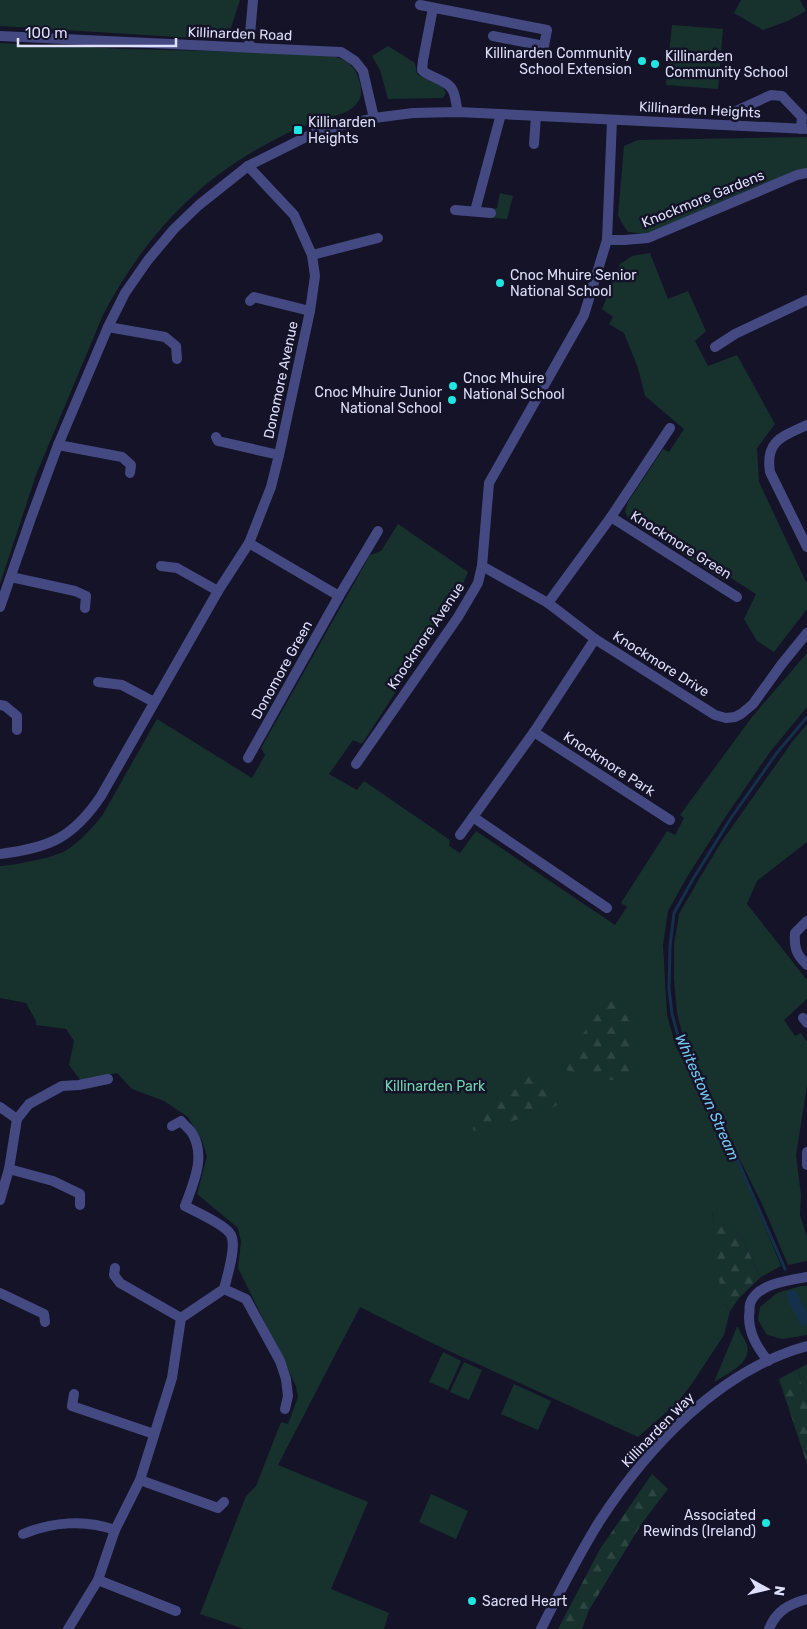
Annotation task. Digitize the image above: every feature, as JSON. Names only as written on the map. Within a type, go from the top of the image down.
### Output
[{"type":"street","points":[[249,46],[253,0]]},
{"type":"street","points":[[420,5],[547,30],[544,46],[493,36]]},
{"type":"street","points":[[433,8],[422,60],[422,70],[453,90],[458,112]]},
{"type":"street","name":"Killinarden Road","points":[[0,36],[197,46],[249,46],[341,52],[355,61],[363,71],[374,118]]},
{"type":"street","points":[[734,126],[736,111],[771,95],[782,96],[802,117],[804,129]]},
{"type":"street","name":"Killinarden Heights","points":[[0,607],[30,518],[58,445],[108,327],[125,294],[148,260],[174,229],[198,205],[248,166],[318,132],[374,118],[413,113],[458,112],[804,129]]},
{"type":"street","points":[[475,211],[501,114]]},
{"type":"street","points":[[534,144],[536,116]]},
{"type":"street","name":"Knockmore Avenue","points":[[356,764],[458,617],[478,583],[482,566],[489,483],[584,315],[607,240],[612,120]]},
{"type":"street","name":"Donomore Avenue","points":[[0,854],[24,851],[51,843],[69,833],[91,811],[218,591],[249,543],[271,487],[310,311],[315,276],[312,254],[294,215],[248,166]]},
{"type":"street","name":"Knockmore Gardens","points":[[607,240],[648,238],[797,175],[807,173]]},
{"type":"street","points":[[455,210],[491,213]]},
{"type":"street","points":[[312,254],[378,238]]},
{"type":"street","name":"Donomore Avenue","points":[[250,301],[254,297],[310,311]]},
{"type":"street","points":[[714,347],[735,334],[807,300]]},
{"type":"street","points":[[108,327],[165,337],[176,346],[177,359]]},
{"type":"street","points":[[807,425],[779,438],[772,445],[768,461],[770,472],[807,547]]},
{"type":"street","name":"Knockmore Green","points":[[548,603],[611,517],[670,428]]},
{"type":"street","name":"Donomore Avenue","points":[[216,437],[218,440],[279,455]]},
{"type":"street","points":[[58,445],[122,457],[131,466],[130,473]]},
{"type":"street","name":"Knockmore Green","points":[[611,517],[737,597]]},
{"type":"street","name":"Donomore Green","points":[[248,758],[339,596],[378,531]]},
{"type":"street","points":[[249,543],[339,596]]},
{"type":"street","points":[[161,566],[177,568],[218,591]]},
{"type":"street","name":"Knockmore Drive","points":[[482,566],[548,603],[595,639],[715,715],[726,718],[742,714],[754,704],[781,665],[807,633]]},
{"type":"street","points":[[11,577],[75,591],[86,596],[85,608]]},
{"type":"street","points":[[460,836],[534,732],[595,639]]},
{"type":"street","points":[[98,682],[122,685],[154,702]]},
{"type":"street","points":[[0,705],[5,706],[17,716],[17,730]]},
{"type":"street","name":"Knockmore Park","points":[[534,732],[670,820]]},
{"type":"street","points":[[473,817],[607,908]]},
{"type":"street","points":[[807,922],[795,932],[794,947],[807,965]]},
{"type":"street","points":[[0,1200],[9,1169],[17,1119],[30,1104],[62,1086],[79,1085],[108,1079]]},
{"type":"street","points":[[0,1107],[17,1119]]},
{"type":"street","points":[[68,1629],[98,1580],[115,1530],[140,1480],[172,1378],[181,1318],[224,1289],[233,1248],[231,1235],[223,1228],[186,1206],[195,1179],[199,1153],[192,1132],[181,1121],[172,1126]]},
{"type":"street","points":[[807,1152],[807,1165]]},
{"type":"street","points":[[9,1169],[53,1181],[80,1194],[80,1205]]},
{"type":"street","points":[[115,1268],[114,1275],[120,1283],[181,1318]]},
{"type":"street","points":[[768,1361],[751,1335],[749,1325],[750,1304],[755,1296],[765,1288],[803,1278]]},
{"type":"street","points":[[224,1289],[246,1299],[280,1362],[286,1379],[288,1396],[285,1409]]},
{"type":"street","points":[[0,1293],[44,1314],[45,1322]]},
{"type":"street","name":"Killinarden Way","points":[[541,1629],[599,1522],[640,1465],[707,1399],[736,1379],[768,1361],[807,1346]]},
{"type":"street","points":[[74,1394],[72,1406],[154,1434]]},
{"type":"street","points":[[140,1480],[218,1508],[224,1502]]},
{"type":"street","points":[[23,1534],[32,1530],[80,1522],[96,1524],[115,1530]]},
{"type":"street","points":[[98,1580],[176,1611]]},
{"type":"street","points":[[769,1629],[773,1619],[784,1608],[807,1599]]},
{"type":"green space","points":[[0,0],[240,0],[228,37],[209,39],[0,26]]},
{"type":"green space","points":[[741,0],[800,0],[806,11],[788,21],[763,30],[734,13]]},
{"type":"green space","points":[[672,25],[723,29],[718,89],[666,85]]},
{"type":"green space","points":[[0,43],[124,49],[321,54],[341,59],[351,65],[360,83],[361,92],[358,102],[350,110],[277,138],[232,165],[209,182],[168,221],[132,266],[103,315],[36,475],[0,584]]},
{"type":"green space","points":[[388,46],[415,63],[417,74],[442,86],[446,93],[443,98],[388,99],[380,70],[372,56]]},
{"type":"green space","points":[[807,137],[807,168],[767,182],[646,234],[628,232],[618,215],[624,146],[638,140]]},
{"type":"green space","points":[[500,193],[513,196],[507,219],[492,218],[494,209],[497,208]]},
{"type":"green space","points":[[650,253],[668,299],[688,291],[706,331],[695,341],[708,366],[737,355],[775,424],[757,448],[759,482],[807,584],[807,609],[774,652],[757,641],[744,619],[756,594],[728,576],[725,581],[629,520],[625,511],[628,502],[663,449],[669,452],[684,429],[645,396],[638,368],[624,333],[609,324],[613,317],[602,309],[620,264],[632,256]]},
{"type":"green space","name":"Killinarden Park","points":[[398,524],[468,572],[458,596],[362,744],[353,740],[329,774],[357,790],[364,781],[450,840],[449,846],[460,853],[476,831],[615,925],[627,907],[621,903],[667,831],[675,835],[684,818],[680,815],[752,717],[807,653],[807,707],[770,752],[687,877],[668,911],[663,945],[667,1015],[676,1047],[738,1161],[781,1266],[761,1277],[742,1239],[712,1211],[724,1304],[730,1311],[724,1335],[677,1403],[638,1437],[436,1345],[360,1307],[278,1465],[368,1502],[331,1589],[389,1613],[384,1629],[244,1629],[200,1614],[246,1496],[256,1486],[281,1422],[288,1424],[298,1397],[296,1386],[238,1268],[241,1242],[238,1228],[197,1194],[207,1156],[202,1141],[188,1117],[164,1101],[132,1089],[117,1073],[81,1081],[69,1065],[74,1041],[66,1029],[36,1025],[36,1021],[26,1003],[0,998],[0,866],[52,856],[65,851],[80,840],[102,816],[157,719],[252,778],[265,755],[261,748],[370,555],[381,551]]},
{"type":"green space","points":[[807,724],[807,842],[757,881],[747,904],[807,980],[807,999],[784,1020],[795,1036],[801,1033],[807,1042],[807,1086],[796,1155],[801,1195],[800,1215],[807,1237],[807,1261],[788,1265],[763,1206],[684,1041],[677,1013],[674,945],[679,914],[699,879],[722,841],[792,742]]},
{"type":"green space","points":[[614,990],[629,1006],[633,1026],[635,1079],[614,1080],[594,1078],[554,1065],[573,1048]]},
{"type":"green space","points":[[523,1073],[537,1077],[546,1083],[557,1105],[542,1113],[474,1131],[468,1120]]},
{"type":"green space","points":[[712,1210],[742,1239],[761,1277],[739,1298],[730,1311],[724,1304],[720,1288]]},
{"type":"green space","points":[[807,1286],[807,1335],[783,1339],[767,1335],[758,1320],[760,1307],[777,1293]]},
{"type":"green space","points":[[737,1327],[747,1345],[748,1352],[746,1358],[737,1368],[714,1382]]},
{"type":"green space","points":[[443,1352],[461,1361],[448,1390],[429,1382]]},
{"type":"green space","points":[[464,1362],[482,1370],[469,1400],[450,1392]]},
{"type":"green space","points":[[807,1364],[807,1406],[798,1369]]},
{"type":"green space","points":[[798,1369],[807,1406],[807,1464],[779,1379]]},
{"type":"green space","points":[[514,1384],[551,1401],[538,1430],[501,1414]]},
{"type":"green space","points":[[652,1474],[668,1489],[642,1523],[589,1610],[582,1629],[558,1629],[600,1549]]},
{"type":"green space","points":[[431,1494],[468,1511],[456,1539],[419,1522]]},
{"type":"water","points":[[795,1290],[807,1312],[807,1325],[803,1327],[789,1304],[786,1293]]},
{"type":"waterway","name":"Whitestown Stream","points":[[785,1269],[738,1161],[680,1043],[672,1014],[669,989],[670,946],[674,913],[693,879],[731,818],[776,754],[807,717]]},
{"type":"waterway","points":[[719,1142],[730,1147]]},
{"type":"place","name":"Killinarden Community School Extension","points":[[642,61]]},
{"type":"place","name":"Killinarden Community School","points":[[655,64]]},
{"type":"place","name":"Killinarden Heights","points":[[298,130]]},
{"type":"place","name":"Cnoc Mhuire Senior National School","points":[[500,283]]},
{"type":"place","name":"Cnoc Mhuire National School","points":[[453,386]]},
{"type":"place","name":"Cnoc Mhuire Junior National School","points":[[452,400]]},
{"type":"place","name":"Associated Rewinds (Ireland)","points":[[766,1523]]},
{"type":"place","name":"Sacred Heart","points":[[472,1601]]}]
